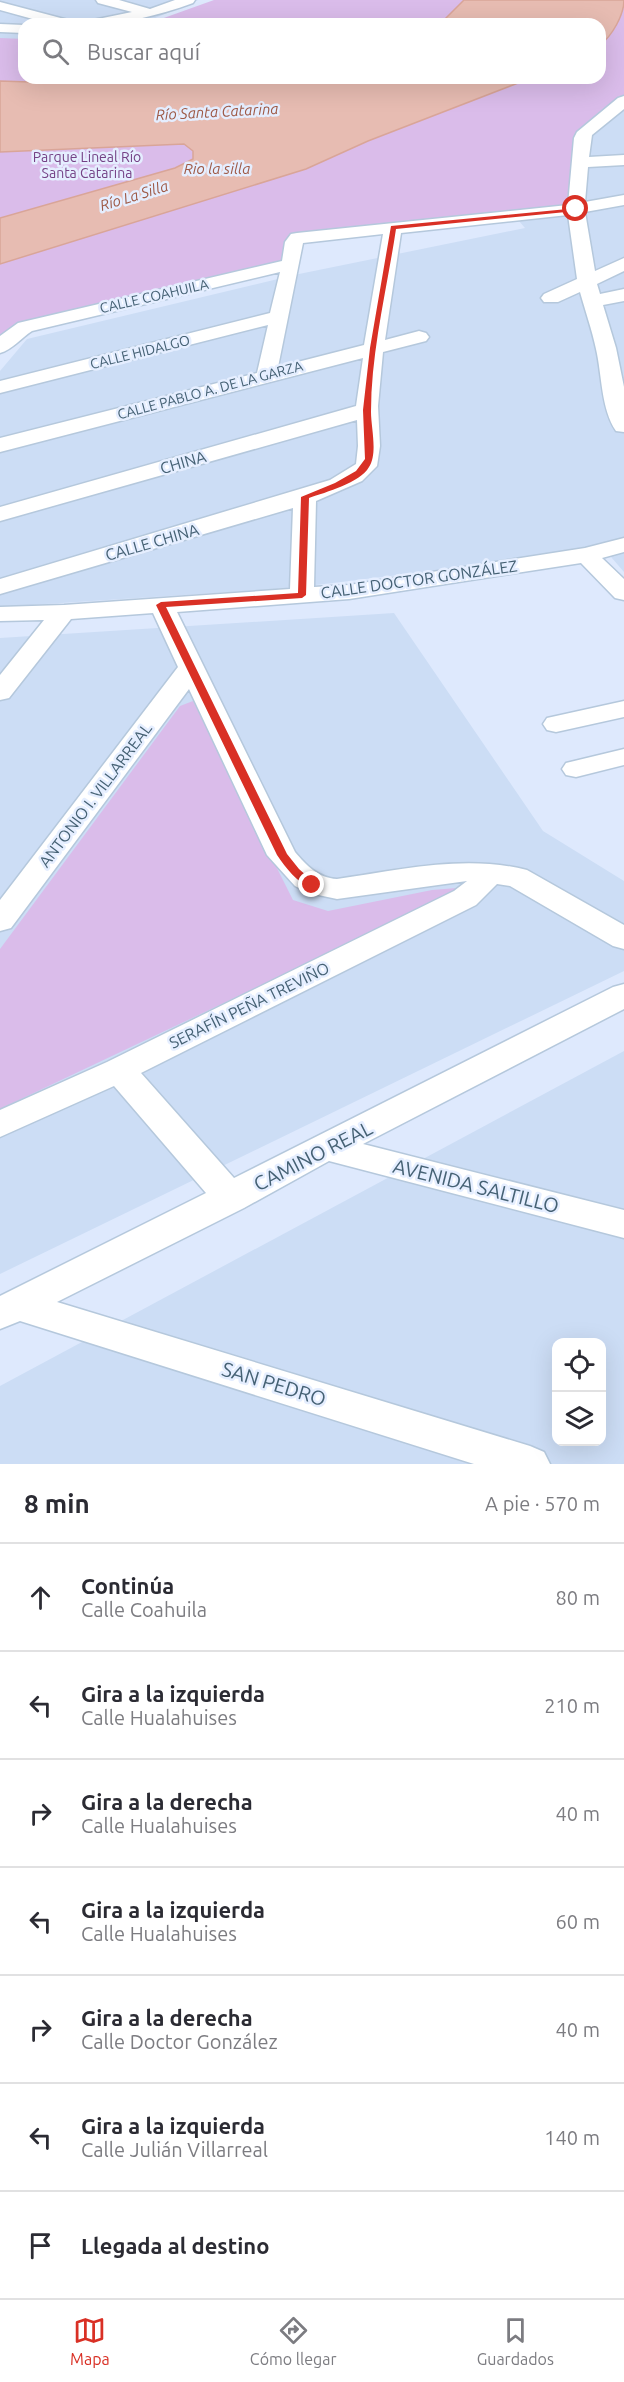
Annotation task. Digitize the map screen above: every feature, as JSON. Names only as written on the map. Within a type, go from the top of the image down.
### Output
[{"type":"street","points":[[103,0],[151,13]]},
{"type":"street","points":[[125,18],[151,13],[188,0]]},
{"type":"street","points":[[0,6],[45,18]]},
{"type":"street","points":[[0,28],[18,29]]},
{"type":"street","points":[[624,101],[585,132],[582,138],[576,209],[586,282],[591,301],[615,346],[624,426]]},
{"type":"street","points":[[593,126],[624,124]]},
{"type":"street","points":[[580,162],[624,160]]},
{"type":"street","points":[[266,376],[294,242],[297,238],[576,209],[624,200]]},
{"type":"street","points":[[367,410],[374,348],[393,228]]},
{"type":"street","name":"CALLE COAHUILA","points":[[0,347],[18,330],[291,264]]},
{"type":"street","points":[[551,298],[624,264]]},
{"type":"street","points":[[591,301],[624,294]]},
{"type":"street","name":"CALLE HIDALGO","points":[[0,387],[280,316]]},
{"type":"street","name":"CALLE PABLO A. DE LA GARZA","points":[[0,445],[419,337]]},
{"type":"street","name":"CALLE CHINA","points":[[0,587],[305,497],[338,485],[365,467],[369,459],[367,410]]},
{"type":"street","name":"CHINA","points":[[0,514],[367,410]]},
{"type":"street","points":[[302,595],[305,497]]},
{"type":"street","name":"CALLE DOCTOR GONZÁLEZ","points":[[0,614],[64,612],[349,592],[586,555],[624,545]]},
{"type":"street","points":[[586,555],[624,593]]},
{"type":"street","points":[[161,605],[282,855],[295,871],[312,885],[325,889],[337,889],[433,873],[460,871],[517,877],[624,939]]},
{"type":"street","points":[[0,692],[64,612]]},
{"type":"street","name":"ANTONIO I. VILLARREAL","points":[[0,921],[190,668]]},
{"type":"street","points":[[556,724],[624,710]]},
{"type":"street","points":[[576,769],[624,757]]},
{"type":"street","name":"SERAFÍN PEÑA TREVIÑO","points":[[0,1124],[119,1070],[465,898],[482,884],[486,873]]},
{"type":"street","name":"CAMINO REAL","points":[[8,1309],[231,1198],[624,995]]},
{"type":"street","points":[[119,1070],[231,1198]]},
{"type":"street","name":"AVENIDA SALTILLO","points":[[328,1148],[624,1224]]},
{"type":"street","name":"SAN PEDRO","points":[[8,1309],[530,1464]]},
{"type":"shaded area","points":[[0,0],[198,0],[155,18],[18,18],[18,39],[0,39]]},
{"type":"shaded area","points":[[624,65],[624,572],[605,550],[291,588],[0,607],[0,371],[27,339],[299,274],[525,228],[506,206]]},
{"type":"shaded area","points":[[394,613],[543,831],[624,881],[624,971],[0,1274],[0,638]]},
{"type":"shaded area","points":[[624,1051],[624,1464],[0,1464],[0,1386]]},
{"type":"green space","name":"Parque Lineal Río Santa Catarina","points":[[214,0],[624,0],[624,101],[585,132],[576,209],[305,237],[291,264],[25,327],[0,347],[0,38],[18,39],[18,84],[606,84],[606,18],[164,18]]},
{"type":"green space","points":[[193,701],[293,900],[328,911],[432,890],[469,887],[0,1109],[0,949],[180,706]]},
{"type":"water","points":[[464,0],[624,0],[616,25],[606,39],[606,18],[446,18]]},
{"type":"water","name":"Río Santa Catarina","points":[[0,81],[18,82],[18,84],[515,84],[368,141],[306,169],[0,264],[0,218],[175,168],[193,159],[193,151],[184,144],[0,152]]},
{"type":"route","points":[[312,885],[295,871],[282,855],[161,605],[302,595],[305,497],[338,485],[359,473],[369,459],[367,410],[374,348],[393,228],[576,209]]},
{"type":"water label","name":"Rio la silla","points":[[217,169]]},
{"type":"water label","name":"Río La Silla","points":[[134,196]]}]
